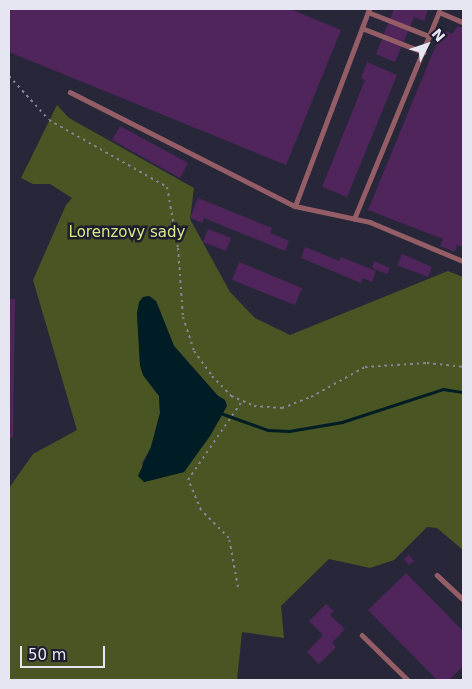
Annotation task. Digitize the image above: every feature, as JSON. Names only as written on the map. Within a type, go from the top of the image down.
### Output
[{"type":"lane","points":[[295,206],[369,10],[430,36]]},
{"type":"lane","points":[[354,219],[440,11],[463,22]]},
{"type":"lane","points":[[362,28],[423,52]]},
{"type":"lane","points":[[70,92],[295,206],[370,222],[463,261]]},
{"type":"lane","points":[[437,575],[463,599]]},
{"type":"lane","points":[[362,635],[408,680]]},
{"type":"path","points":[[9,76],[49,120],[167,187],[178,248],[183,317],[194,351],[212,376],[232,396],[254,406],[282,408],[311,397],[365,367],[427,363],[463,367]]},
{"type":"path","points":[[238,587],[229,538],[200,510],[188,480],[242,401]]},
{"type":"green space","name":"Lorenzovy sady","points":[[57,105],[69,118],[194,188],[190,219],[230,292],[255,318],[290,335],[448,271],[463,277],[463,550],[437,528],[427,527],[394,560],[370,568],[329,559],[281,606],[284,638],[242,632],[237,680],[9,680],[9,488],[33,454],[77,430],[33,280],[66,205],[72,198],[50,184],[33,184],[21,178]],"holes":[[[149,296],[156,301],[174,346],[218,396],[225,400],[223,414],[184,472],[144,482],[142,463],[151,447],[160,413],[159,396],[143,375],[140,365],[137,313]]]},
{"type":"water","points":[[149,296],[156,301],[174,346],[218,396],[225,400],[227,406],[210,436],[184,472],[144,482],[138,476],[151,447],[160,413],[159,396],[143,375],[140,365],[137,313],[139,302],[143,297]]},
{"type":"building","points":[[9,9],[290,9],[341,30],[286,165],[9,52]]},
{"type":"building","points":[[394,9],[428,9],[424,21],[414,17],[395,62],[376,54]]},
{"type":"building","points":[[458,26],[463,28],[463,247],[457,245],[455,252],[440,246],[443,239],[368,210],[440,35],[443,36],[446,31],[452,34]]},
{"type":"building","points":[[367,62],[397,75],[347,197],[322,187],[365,80],[361,78]]},
{"type":"building","points":[[120,126],[188,163],[180,178],[112,140]]},
{"type":"building","points":[[198,198],[272,228],[270,233],[289,241],[285,251],[204,218],[202,223],[190,218]]},
{"type":"building","points":[[208,229],[231,238],[226,251],[203,242]]},
{"type":"building","points":[[305,247],[339,261],[341,257],[376,271],[372,282],[363,278],[361,283],[301,258]]},
{"type":"building","points":[[402,254],[432,267],[428,277],[397,265]]},
{"type":"building","points":[[374,261],[390,268],[387,274],[372,268]]},
{"type":"building","points":[[239,262],[302,288],[295,305],[232,280]]},
{"type":"building","points":[[9,299],[15,299],[13,438],[9,438]]},
{"type":"building","points":[[409,555],[414,561],[409,565],[404,559]]},
{"type":"building","points":[[406,573],[463,631],[463,666],[449,680],[437,680],[368,610]]},
{"type":"building","points":[[326,604],[334,611],[330,615],[345,629],[332,643],[336,647],[319,664],[307,652],[323,635],[309,621]]},
{"type":"waterway","points":[[223,414],[268,430],[289,431],[342,422],[443,389],[463,392]]}]
